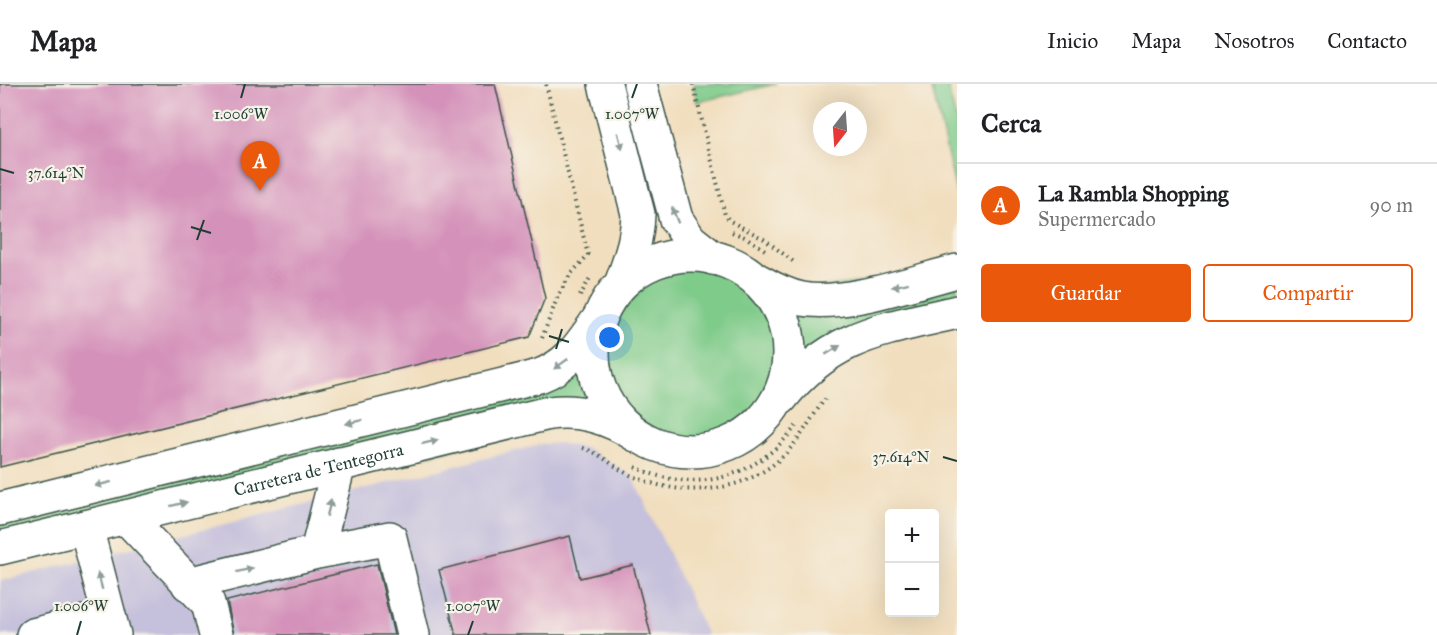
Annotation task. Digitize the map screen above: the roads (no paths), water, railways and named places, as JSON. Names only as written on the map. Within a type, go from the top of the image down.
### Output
[{"type":"main road","points":[[605,84],[638,214],[638,230],[632,255],[621,284]]},
{"type":"main road","points":[[640,84],[676,219],[690,240],[713,258]]},
{"type":"main road","points":[[786,414],[764,420],[749,433],[732,443],[713,449],[697,452],[673,450],[654,444],[633,450],[622,423],[610,409],[597,384],[592,357],[598,320],[606,304],[621,284],[643,267],[668,258],[695,255],[713,258],[739,267],[763,267],[791,296],[832,301],[957,272]]},
{"type":"main road","points":[[763,267],[768,291],[779,308],[788,337],[786,414]]},
{"type":"main road","points":[[786,414],[803,372],[819,358],[865,334],[957,312]]},
{"type":"main road","name":"Carretera de Tentegorra","points":[[0,509],[539,376],[573,356],[598,320]]},
{"type":"main road","name":"Carretera de Tentegorra","points":[[0,548],[539,415],[571,412],[601,417],[617,423],[633,450]]},
{"type":"main road","points":[[317,552],[339,464]]},
{"type":"main road","points":[[126,517],[208,603],[216,635]]},
{"type":"main road","points":[[33,635],[112,626],[86,527]]},
{"type":"main road","points":[[188,584],[317,552],[390,538],[413,635]]},
{"type":"place","name":"La Rambla Shopping","points":[[260,191]]}]
